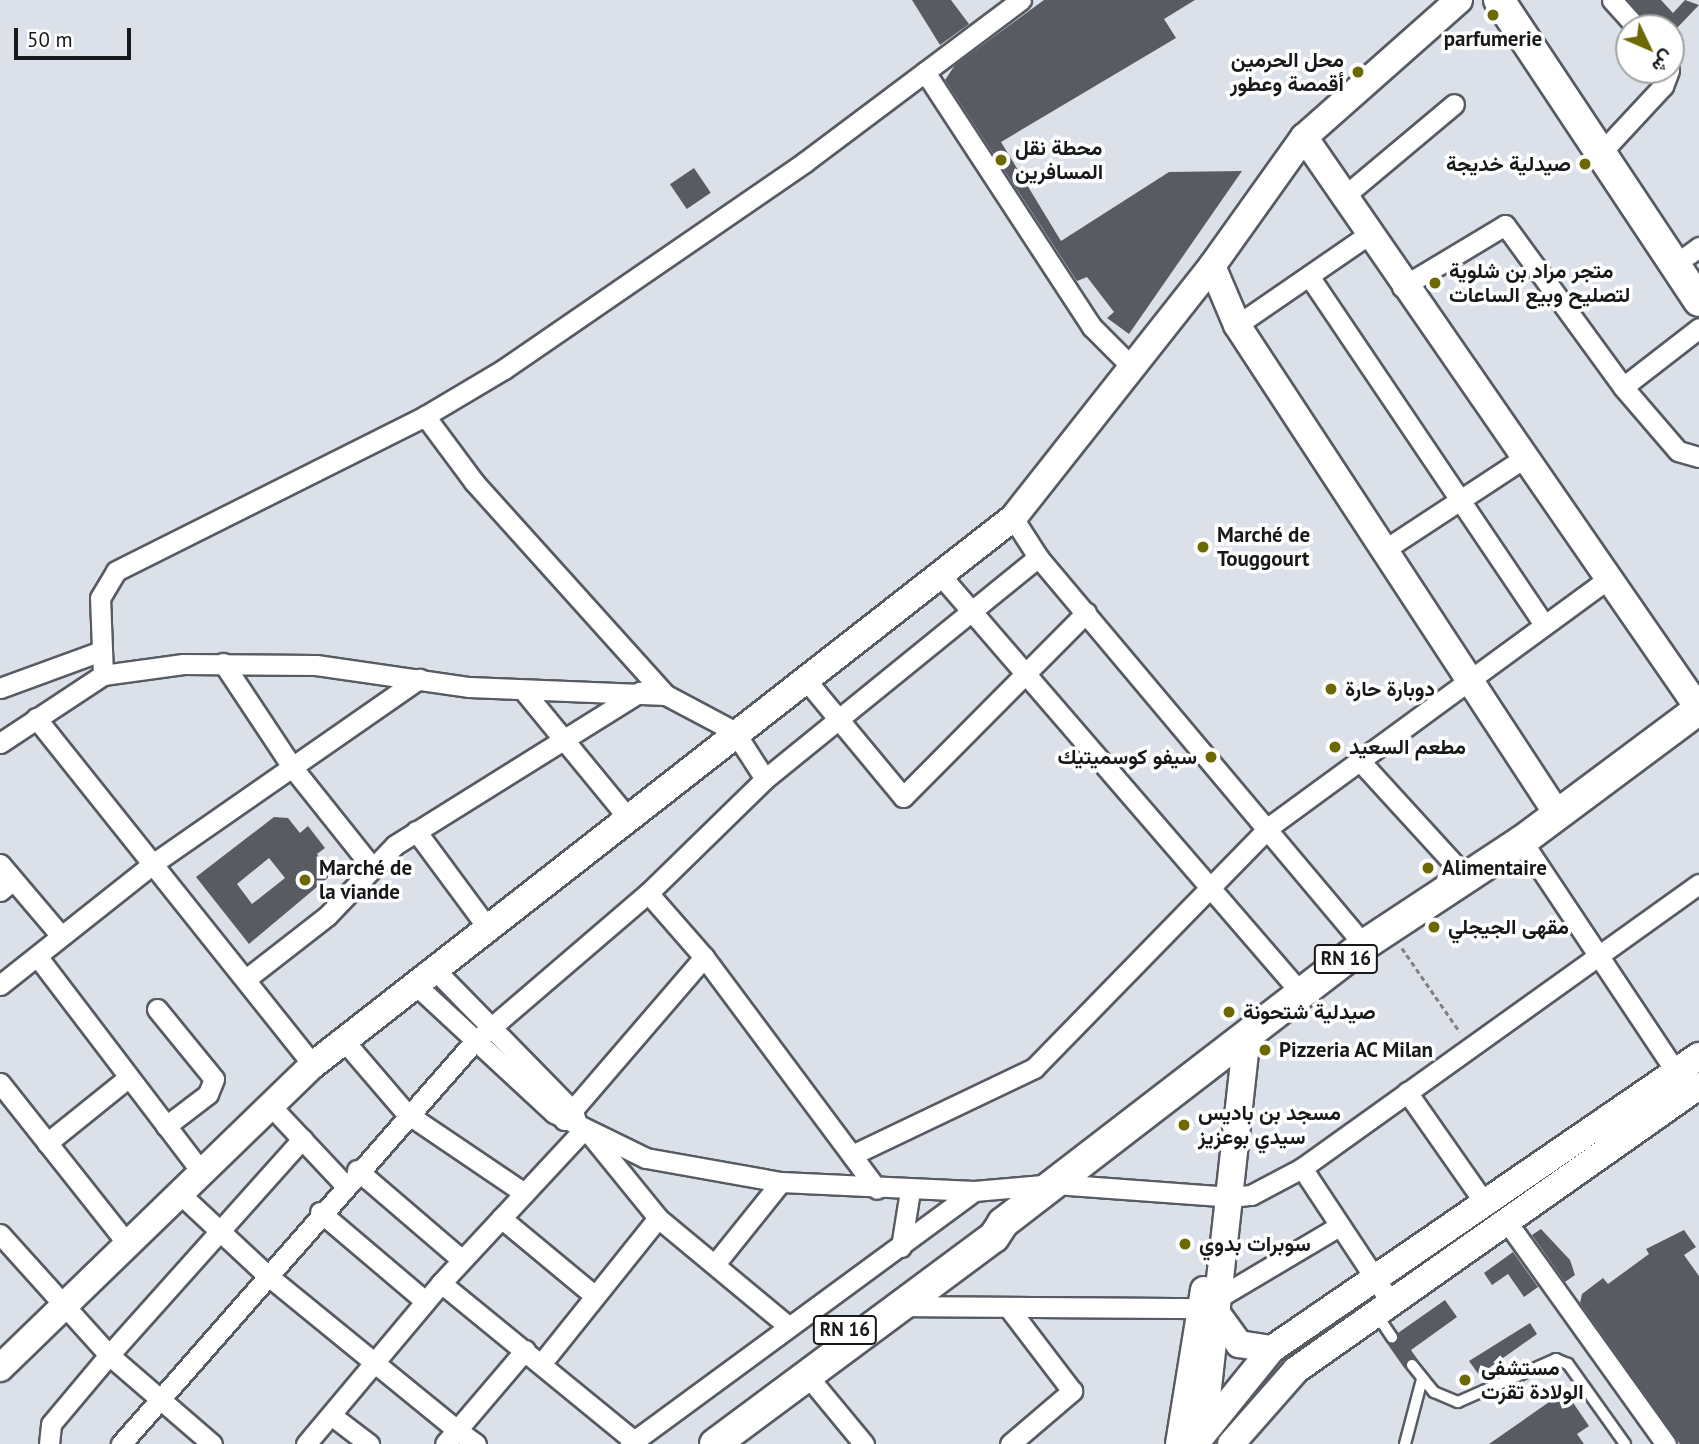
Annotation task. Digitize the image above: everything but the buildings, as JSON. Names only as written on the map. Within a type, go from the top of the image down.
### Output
[{"type":"main road","points":[[0,1368],[61,1304],[313,1065],[428,980],[734,731],[942,578],[1013,519],[1134,369],[1304,137],[1459,0]]},
{"type":"main road","points":[[1499,0],[1699,301]]},
{"type":"main road","points":[[1518,0],[1610,143],[1695,258]]},
{"type":"main road","points":[[1304,137],[1342,198],[1521,460],[1699,709]]},
{"type":"main road","points":[[1212,266],[1237,325],[1387,548],[1556,812]]},
{"type":"main road","name":"RN 16","points":[[715,1444],[994,1237],[1007,1221],[1301,993],[1376,937],[1522,841],[1556,812],[1699,709]]},
{"type":"main road","points":[[1200,1440],[1225,1197],[1247,1035]]},
{"type":"main road","points":[[1231,1444],[1296,1370],[1690,1092],[1699,1056]]},
{"type":"main road","points":[[1200,1440],[1272,1349],[1486,1205],[1690,1092]]},
{"type":"main road","name":"RN 16","points":[[690,1444],[987,1227],[1007,1221]]},
{"type":"main road","points":[[1213,1308],[1239,1344],[1272,1349]]},
{"type":"main road","points":[[1179,1444],[1213,1308]]},
{"type":"street","points":[[103,675],[100,598],[116,571],[425,416],[504,369],[925,72],[1020,0]]},
{"type":"street","points":[[1612,0],[1624,14]]},
{"type":"street","points":[[925,72],[1093,327],[1134,369]]},
{"type":"street","points":[[1610,143],[1664,84]]},
{"type":"street","points":[[1342,198],[1454,104]]},
{"type":"street","points":[[1402,287],[1505,225],[1623,387],[1678,452],[1699,457]]},
{"type":"street","points":[[1237,325],[1368,235]]},
{"type":"street","points":[[1309,276],[1542,622]]},
{"type":"street","points":[[1623,387],[1699,328]]},
{"type":"street","points":[[425,416],[474,482],[666,695],[734,731],[765,779]]},
{"type":"street","points":[[1387,548],[1521,460]]},
{"type":"street","points":[[1013,519],[1038,557],[1269,827],[1376,937]]},
{"type":"street","points":[[131,1440],[159,1401],[350,1177],[406,1113],[489,1027],[648,892],[765,779],[1038,557]]},
{"type":"street","points":[[942,578],[1022,677],[1301,993]]},
{"type":"street","points":[[852,1155],[1034,1068],[1207,886],[1269,827],[1542,622],[1605,580]]},
{"type":"street","points":[[806,680],[837,721],[904,797],[1086,613]]},
{"type":"street","points":[[0,688],[101,651]]},
{"type":"street","points":[[0,743],[103,675],[223,663],[316,665],[523,690],[666,695]]},
{"type":"street","points":[[223,663],[292,767],[371,866]]},
{"type":"street","points":[[0,985],[154,863],[419,679]]},
{"type":"street","points":[[523,690],[628,818]]},
{"type":"street","points":[[246,979],[327,916],[371,866],[416,831],[564,743],[640,692]]},
{"type":"street","points":[[36,718],[313,1065]]},
{"type":"street","points":[[1360,761],[1465,876]]},
{"type":"street","points":[[416,831],[490,930]]},
{"type":"street","points":[[1522,841],[1597,958],[1690,1092]]},
{"type":"street","points":[[0,864],[7,886],[61,936]]},
{"type":"street","points":[[428,980],[473,1043],[577,1124],[671,1166],[781,1182],[910,1191],[982,1190],[1055,1184],[1225,1197],[1251,1195],[1302,1168],[1406,1092],[1472,1049],[1699,884]]},
{"type":"street","points":[[648,892],[704,957],[877,1189]]},
{"type":"street","points":[[37,956],[200,1170]]},
{"type":"street","points":[[306,1444],[440,1283],[524,1193],[704,957]]},
{"type":"street","points":[[428,980],[489,1027],[658,1218],[788,1326]]},
{"type":"street","points":[[157,1009],[214,1079],[208,1094],[166,1126]]},
{"type":"street","points":[[346,1043],[406,1113],[524,1193]]},
{"type":"street","points":[[47,1143],[129,1077]]},
{"type":"street","points":[[0,1083],[126,1242]]},
{"type":"street","points":[[1406,1092],[1486,1205]]},
{"type":"street","points":[[269,1104],[302,1139],[462,1260]]},
{"type":"street","points":[[48,1444],[51,1424],[302,1139]]},
{"type":"street","points":[[1302,1168],[1339,1226],[1377,1278],[1382,1307]]},
{"type":"street","points":[[715,1264],[781,1182]]},
{"type":"street","points":[[982,1190],[1007,1221]]},
{"type":"street","points":[[440,1283],[525,1350],[632,1442],[788,1326],[982,1190]]},
{"type":"street","points":[[901,1247],[910,1191]]},
{"type":"street","points":[[178,1192],[220,1234],[373,1364],[451,1437],[476,1444]]},
{"type":"street","points":[[320,1212],[425,1301]]},
{"type":"street","points":[[501,1218],[595,1296]]},
{"type":"street","points":[[541,1364],[658,1218]]},
{"type":"street","points":[[1507,1222],[1666,1444]]},
{"type":"street","points":[[900,1306],[1011,1311],[1213,1308],[1339,1226]]},
{"type":"street","points":[[0,1234],[109,1355],[159,1401],[212,1444]]},
{"type":"street","points":[[1010,1444],[1072,1391],[1011,1311]]},
{"type":"street","points":[[451,1437],[525,1350]]},
{"type":"street","points":[[806,1374],[864,1444]]},
{"type":"street","points":[[331,1415],[369,1444]]},
{"type":"lane","points":[[1382,1307],[1392,1337]]},
{"type":"lane","points":[[1412,1365],[1422,1379],[1446,1400],[1475,1400],[1556,1359],[1568,1364],[1625,1444]]},
{"type":"lane","points":[[1405,1444],[1422,1379]]},
{"type":"path","points":[[1376,937],[1472,1049]]},
{"type":"place","name":"parfumerie","points":[[1493,15]]},
{"type":"place","name":"محل الحرمين أقمصة وعطور","points":[[1358,72]]},
{"type":"place","name":"محطة نقل المسافرين","points":[[1001,160]]},
{"type":"place","name":"صيدلية خديجة","points":[[1585,164]]},
{"type":"place","name":"متجر مراد بن شلوية لتصليح وبيع الساعات","points":[[1435,283]]},
{"type":"place","name":"Marché de Touggourt","points":[[1203,547]]},
{"type":"place","name":"دوبارة حارة","points":[[1331,689]]},
{"type":"place","name":"مطعم السعيد","points":[[1335,747]]},
{"type":"place","name":"سيفو كوسميتيك","points":[[1211,757]]},
{"type":"place","name":"Alimentaire","points":[[1428,868]]},
{"type":"place","name":"Marché de la viande","points":[[305,880]]},
{"type":"place","name":"مقهى الجيجلي","points":[[1434,927]]},
{"type":"place","name":"صيدلية شتحونة","points":[[1229,1012]]},
{"type":"place","name":"Pizzeria AC Milan","points":[[1265,1050]]},
{"type":"place","name":"مسجد بن باديس سيدي بوعزيز","points":[[1184,1125]]},
{"type":"place","name":"سوبرات بدوي","points":[[1185,1244]]},
{"type":"place","name":"مستشفى الولادة تقرت","points":[[1465,1380]]}]
